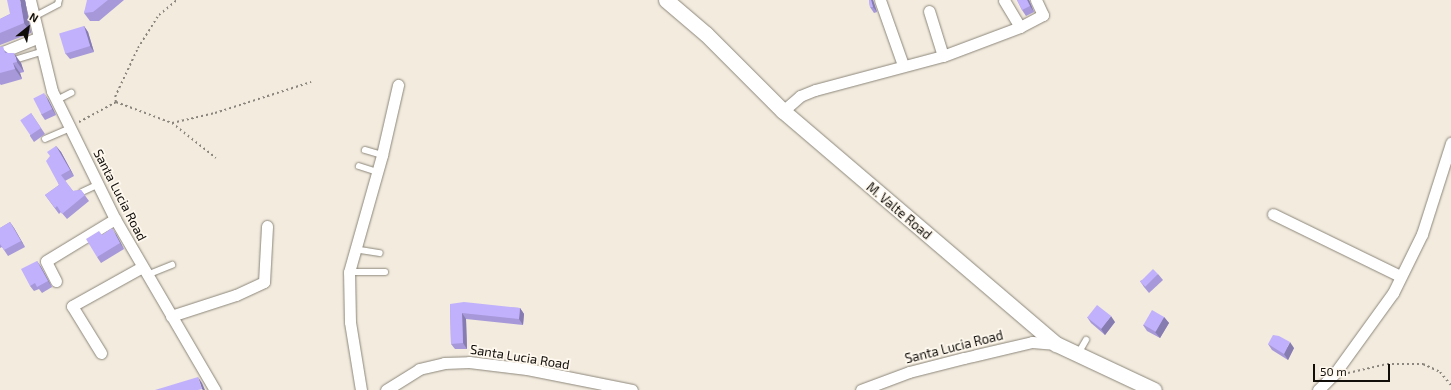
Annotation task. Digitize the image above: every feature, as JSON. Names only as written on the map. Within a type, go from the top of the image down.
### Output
[{"type":"main road","name":"M. Valte Road","points":[[666,0],[706,34],[783,111],[1056,344],[1154,390]]},
{"type":"street","name":"Santa Lucia Road","points":[[30,0],[37,38],[57,100],[115,219],[215,390]]},
{"type":"street","points":[[880,0],[903,65]]},
{"type":"street","points":[[1004,0],[1020,27]]},
{"type":"street","points":[[783,111],[800,96],[815,90],[903,65],[943,56],[1020,27],[1043,15],[1036,0]]},
{"type":"street","points":[[928,11],[943,56]]},
{"type":"street","points":[[0,53],[37,38]]},
{"type":"street","points":[[361,390],[350,322],[349,272],[354,249],[382,155],[398,85]]},
{"type":"street","points":[[1318,390],[1335,373],[1393,293],[1400,276],[1422,234],[1451,143]]},
{"type":"street","points":[[1272,214],[1400,276]]},
{"type":"street","points":[[56,281],[46,261],[115,219]]},
{"type":"street","points":[[171,316],[236,295],[264,282],[267,226]]},
{"type":"street","points":[[101,353],[72,306],[145,271]]},
{"type":"street","name":"Santa Lucia Road","points":[[861,390],[909,372],[964,358],[1032,342],[1056,344]]},
{"type":"street","name":"Santa Lucia Road","points":[[386,390],[405,375],[419,369],[444,363],[469,362],[527,369],[632,390]]},
{"type":"lane","points":[[33,17],[58,4],[59,0]]},
{"type":"lane","points":[[15,60],[41,52]]},
{"type":"lane","points":[[57,100],[71,93]]},
{"type":"lane","points":[[46,139],[71,127]]},
{"type":"lane","points":[[365,150],[382,155]]},
{"type":"lane","points":[[359,166],[377,172]]},
{"type":"lane","points":[[82,192],[98,184]]},
{"type":"lane","points":[[354,249],[380,253]]},
{"type":"lane","points":[[145,271],[172,265]]},
{"type":"lane","points":[[349,272],[385,272]]},
{"type":"lane","points":[[1078,355],[1086,340]]},
{"type":"path","points":[[71,127],[116,102],[138,48],[159,15],[177,0]]},
{"type":"path","points":[[172,123],[215,113],[311,82]]},
{"type":"path","points":[[116,102],[172,123],[216,158]]},
{"type":"path","points":[[1335,373],[1375,368],[1387,364],[1423,364],[1440,372],[1451,385]]},
{"type":"building","points":[[7,0],[20,0],[24,23],[0,33],[0,19],[10,14]]},
{"type":"building","points":[[87,0],[108,0],[93,12],[84,13]]},
{"type":"building","points":[[869,0],[871,0],[873,7],[870,7]]},
{"type":"building","points":[[1017,0],[1027,0],[1030,6],[1022,10]]},
{"type":"building","points":[[84,26],[90,46],[65,54],[59,34]]},
{"type":"building","points":[[3,46],[5,53],[14,53],[17,62],[13,63],[15,69],[0,73],[0,47]]},
{"type":"building","points":[[44,93],[52,109],[41,114],[33,98]]},
{"type":"building","points":[[31,113],[41,128],[30,135],[20,120]]},
{"type":"building","points":[[56,146],[70,170],[61,175],[73,191],[81,190],[85,195],[62,214],[57,206],[55,208],[45,195],[59,185],[46,161],[50,156],[47,152]]},
{"type":"building","points":[[10,222],[21,241],[4,250],[0,244],[0,228]]},
{"type":"building","points":[[112,228],[120,243],[97,257],[86,239],[99,231],[102,235]]},
{"type":"building","points":[[37,261],[48,281],[37,287],[35,283],[30,286],[21,269]]},
{"type":"building","points":[[1153,269],[1158,274],[1145,287],[1140,282]]},
{"type":"building","points":[[464,302],[520,308],[519,319],[462,313],[463,343],[451,344],[450,304]]},
{"type":"building","points":[[1097,305],[1111,316],[1101,329],[1087,318]]},
{"type":"building","points":[[1152,310],[1164,317],[1156,332],[1144,325]]},
{"type":"building","points":[[1273,335],[1279,336],[1290,342],[1284,354],[1268,344]]},
{"type":"building","points":[[198,377],[202,389],[155,390]]}]
